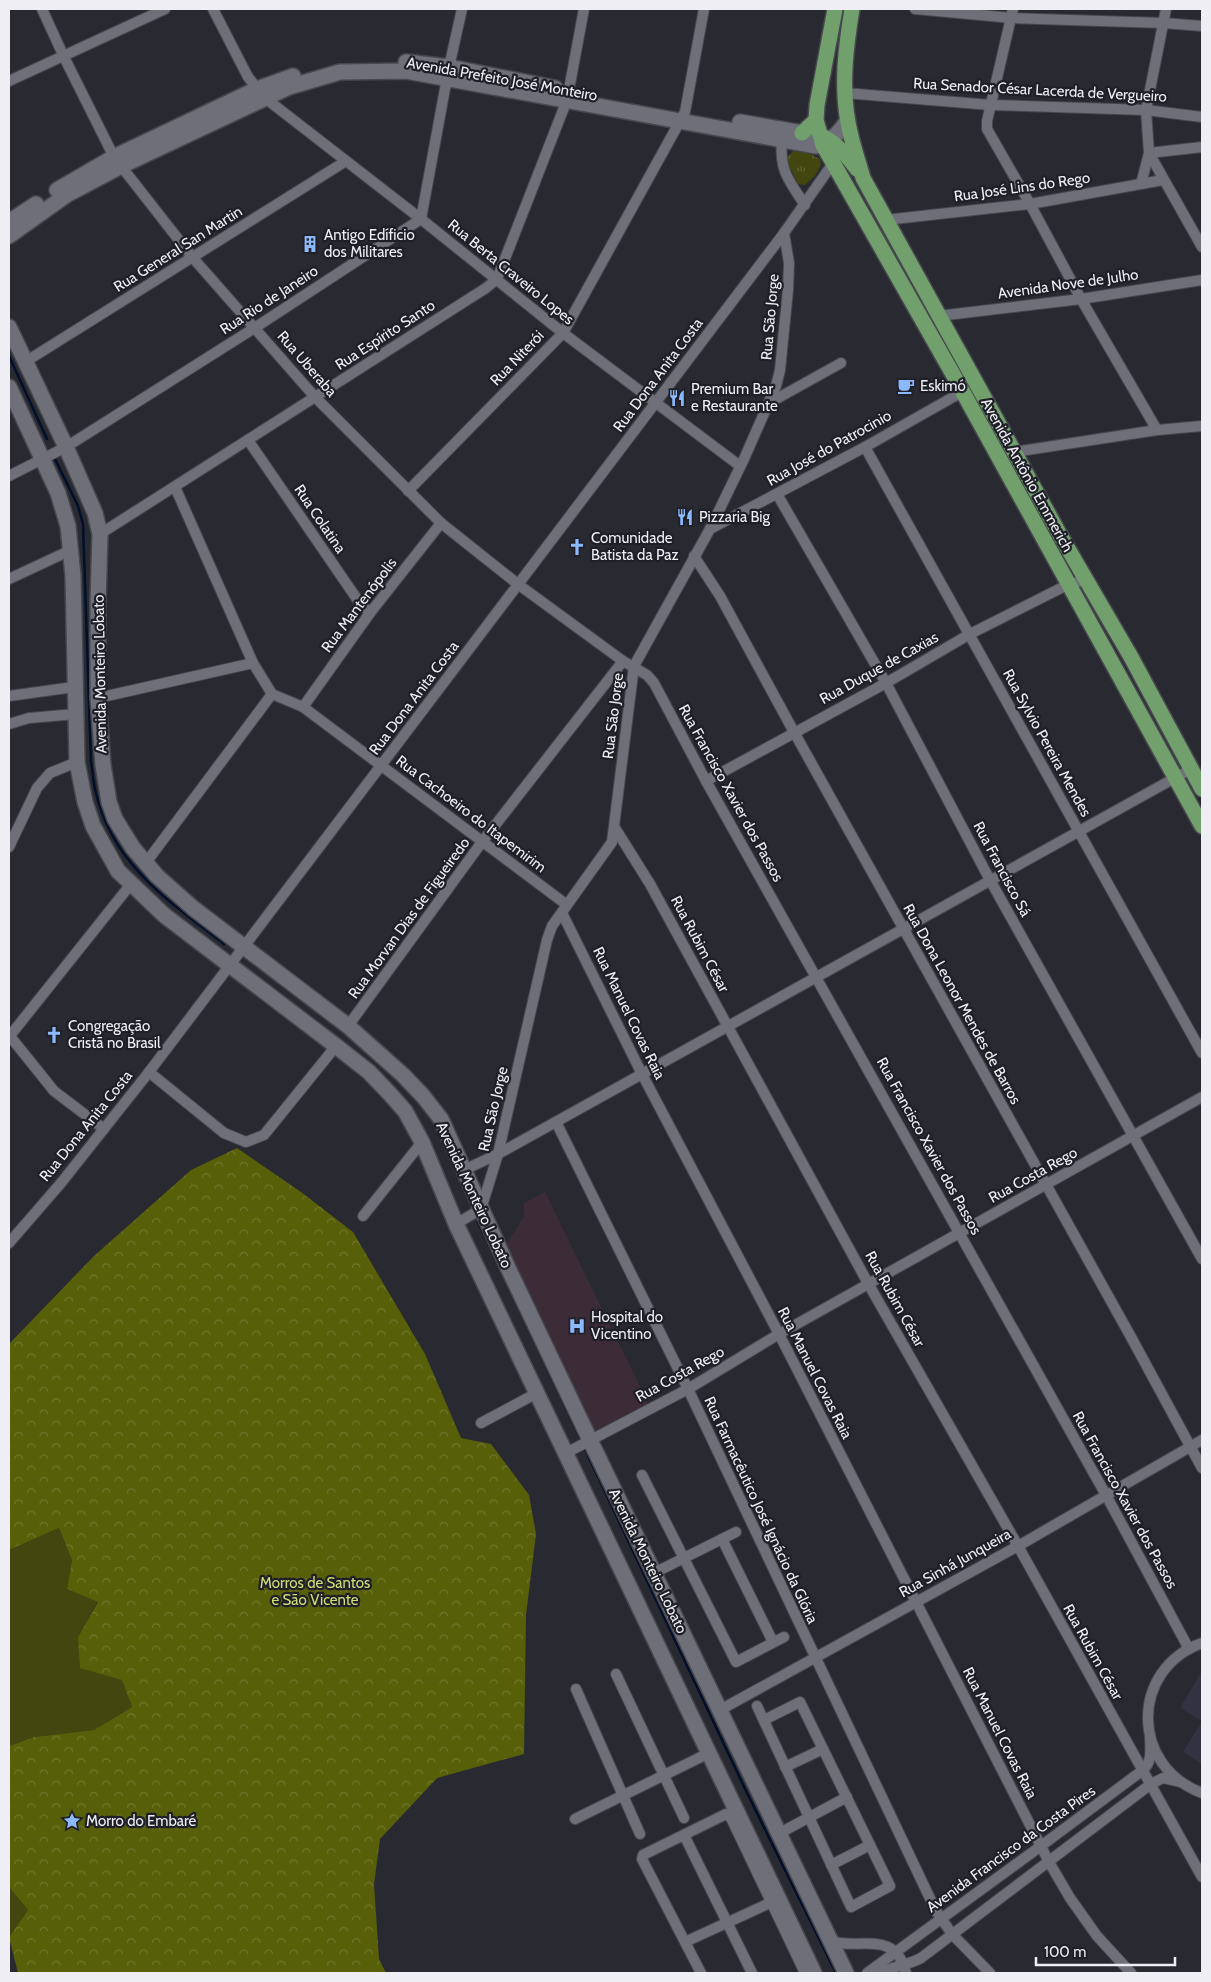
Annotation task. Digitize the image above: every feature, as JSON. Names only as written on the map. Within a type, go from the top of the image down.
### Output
[{"type":"main road","points":[[802,139],[816,120],[835,9]]},
{"type":"main road","name":"Avenida Antônio Emmerich","points":[[852,9],[846,53],[845,93],[847,121],[864,178],[938,316],[1131,657],[1202,790]]},
{"type":"main road","points":[[816,120],[824,140],[838,158],[864,178]]},
{"type":"main road","name":"Avenida Antônio Emmerich","points":[[838,158],[962,392],[1202,826]]},
{"type":"main road","points":[[1115,666],[1131,657]]},
{"type":"street","name":"Rua Uberaba","points":[[42,9],[64,57],[118,162],[193,258],[256,327],[315,397],[441,523],[519,585],[623,661],[634,666]]},
{"type":"street","points":[[9,82],[165,9]]},
{"type":"street","points":[[213,9],[241,64],[261,94]]},
{"type":"street","points":[[421,219],[462,9]]},
{"type":"street","points":[[496,279],[568,95],[584,9]]},
{"type":"street","name":"Rua Niterói","points":[[408,491],[563,333],[683,117],[704,9]]},
{"type":"street","points":[[915,9],[1012,13],[1202,26]]},
{"type":"street","points":[[1141,184],[1149,153],[1146,110],[1166,9]]},
{"type":"street","points":[[1012,13],[987,121],[987,129],[1030,204],[1081,300],[1156,430]]},
{"type":"street","name":"Avenida Prefeito José Monteiro","points":[[9,222],[71,180],[118,162],[261,94],[336,62],[360,60],[394,61],[802,139],[824,140]]},
{"type":"street","name":"Rua Senador César Lacerda de Vergueiro","points":[[845,93],[991,105],[1146,110],[1202,117]]},
{"type":"street","name":"Rua Berta Craveiro Lopes","points":[[261,94],[563,333],[740,466]]},
{"type":"street","name":"Avenida Prefeito José Monteiro","points":[[683,117],[782,141],[802,139]]},
{"type":"street","points":[[824,140],[847,121]]},
{"type":"street","points":[[782,141],[781,160],[784,172],[805,204]]},
{"type":"street","points":[[1149,153],[1202,147]]},
{"type":"street","points":[[1149,153],[1202,247]]},
{"type":"street","name":"Rua Dona Anita Costa","points":[[9,1243],[61,1183],[149,1072],[519,585],[784,233],[838,158]]},
{"type":"street","name":"Rua General San Martin","points":[[25,362],[346,161]]},
{"type":"street","name":"Avenida Prefeito José Monteiro","points":[[9,236],[68,194],[118,162]]},
{"type":"street","name":"Rua José Lins do Rego","points":[[885,220],[1030,204],[1163,180]]},
{"type":"street","name":"Rua Rio de Janeiro","points":[[9,476],[64,448],[256,327],[421,219]]},
{"type":"street","name":"Rua São Jorge","points":[[480,1210],[498,1154],[541,962],[552,926],[612,842],[634,666],[710,529],[769,403],[780,370],[789,264],[784,233]]},
{"type":"street","name":"Rua Espírito Santo","points":[[100,534],[486,288],[496,279]]},
{"type":"street","name":"Avenida Nove de Julho","points":[[938,316],[1081,300],[1202,280]]},
{"type":"street","name":"Avenida Monteiro Lobato","points":[[9,327],[95,513],[100,534],[98,698],[102,764],[115,820],[145,864],[193,908],[243,948],[348,1026],[403,1075],[423,1096],[440,1119],[587,1442],[654,1573],[828,1940],[846,1973]]},
{"type":"street","points":[[769,403],[841,363]]},
{"type":"street","name":"Avenida Monteiro Lobato","points":[[9,387],[46,458],[65,511],[73,576],[77,762],[85,802],[93,826],[118,870],[164,915],[231,964],[368,1072],[405,1112],[422,1142],[537,1392],[568,1451],[814,1973]]},
{"type":"street","name":"Rua José do Patrocinio","points":[[710,529],[864,447],[962,392]]},
{"type":"street","points":[[1014,452],[1156,430],[1202,426]]},
{"type":"street","name":"Rua Colatina","points":[[248,440],[359,602],[370,613]]},
{"type":"street","name":"Rua Sylvio Pereira Mendes","points":[[864,447],[1202,1053]]},
{"type":"street","points":[[145,864],[272,694],[253,663],[175,487]]},
{"type":"street","name":"Rua Francisco Sá","points":[[776,494],[886,683],[990,880],[1202,1259]]},
{"type":"street","name":"Rua Mantenópolis","points":[[303,707],[370,613],[441,523]]},
{"type":"street","points":[[9,579],[71,550]]},
{"type":"street","name":"Rua Dona Leonor Mendes de Barros","points":[[694,556],[720,596],[1202,1468]]},
{"type":"street","name":"Rua Duque de Caxias","points":[[706,781],[886,683],[970,634],[1069,584],[1086,580]]},
{"type":"street","name":"Rua Morvan Dias de Figueiredo","points":[[348,1026],[482,842],[623,661]]},
{"type":"street","points":[[98,698],[253,663]]},
{"type":"street","name":"Rua Francisco Xavier dos Passos","points":[[634,666],[647,675],[654,683],[706,781],[1106,1495],[1189,1649]]},
{"type":"street","points":[[9,696],[74,687]]},
{"type":"street","name":"Rua Cachoeiro do Itapemirim","points":[[272,694],[303,707],[482,842],[564,909]]},
{"type":"street","points":[[9,724],[29,718],[76,714]]},
{"type":"street","points":[[9,847],[37,788],[50,773],[77,762]]},
{"type":"street","points":[[464,1170],[498,1154],[1191,769]]},
{"type":"street","name":"Rua Rubim César","points":[[615,828],[650,884],[869,1284],[1018,1546],[1202,1877]]},
{"type":"street","points":[[104,1129],[54,1090],[9,1036],[131,884]]},
{"type":"street","name":"Rua Manuel Covas Raia","points":[[564,909],[642,1074],[779,1334],[1049,1862],[1070,1898],[1097,1936],[1131,1973]]},
{"type":"street","points":[[149,1072],[224,1133],[246,1142],[264,1135],[336,1046]]},
{"type":"street","name":"Rua Costa Rego","points":[[568,1451],[688,1389],[779,1334],[1202,1097]]},
{"type":"street","name":"Rua Farmacêutico José Ignácio da Glória","points":[[556,1122],[688,1389],[814,1658],[938,1915],[952,1934],[990,1973]]},
{"type":"street","points":[[363,1216],[422,1142]]},
{"type":"street","points":[[458,1223],[480,1210]]},
{"type":"street","points":[[481,1423],[537,1392]]},
{"type":"street","name":"Rua Sinhá Junqueira","points":[[720,1710],[1018,1546],[1202,1440]]},
{"type":"street","points":[[642,1475],[736,1662],[784,1637]]},
{"type":"street","points":[[654,1573],[736,1532]]},
{"type":"street","points":[[722,1539],[773,1642]]},
{"type":"street","points":[[1142,1770],[1147,1766],[1150,1758],[1149,1706],[1158,1678],[1174,1659],[1202,1643]]},
{"type":"street","points":[[616,1674],[684,1818]]},
{"type":"street","points":[[576,1689],[640,1834]]},
{"type":"street","points":[[757,1706],[851,1907],[890,1886],[800,1702],[764,1720]]},
{"type":"street","points":[[1150,1735],[1155,1753],[1161,1763],[1181,1782],[1202,1793]]},
{"type":"street","points":[[785,1767],[823,1749]]},
{"type":"street","points":[[575,1819],[709,1753]]},
{"type":"street","name":"Avenida Francisco da Costa Pires","points":[[867,1973],[895,1953],[938,1915],[1042,1846],[1142,1770]]},
{"type":"street","name":"Avenida Francisco da Costa Pires","points":[[880,1973],[889,1968],[904,1969],[921,1958],[1151,1784],[1163,1778],[1181,1782]]},
{"type":"street","points":[[778,1834],[847,1797]]},
{"type":"street","points":[[701,1973],[642,1859],[645,1852],[726,1814],[730,1815],[806,1973]]},
{"type":"street","points":[[684,1835],[752,1973]]},
{"type":"street","points":[[831,1865],[870,1845]]},
{"type":"street","points":[[685,1942],[772,1902]]},
{"type":"street","points":[[828,1940],[838,1944],[873,1943],[885,1947],[895,1953],[904,1969]]},
{"type":"shaded area","name":"Hospital do Vicentino","points":[[545,1192],[650,1407],[594,1435],[506,1245],[524,1216],[524,1203]]},
{"type":"shaded area","points":[[1202,1671],[1202,1721],[1180,1708]]},
{"type":"shaded area","points":[[1202,1721],[1202,1764],[1183,1752]]},
{"type":"green space","points":[[793,151],[808,153],[820,159],[821,165],[815,176],[805,185],[798,184],[786,159]]},
{"type":"green space","name":"Morros de Santos e São Vicente","points":[[237,1148],[301,1192],[353,1232],[425,1354],[461,1438],[491,1444],[529,1495],[536,1534],[526,1615],[524,1754],[437,1778],[380,1839],[374,1884],[379,1959],[386,1973],[18,1973],[9,1937],[28,1910],[9,1887],[9,1746],[34,1737],[94,1730],[132,1707],[122,1680],[80,1668],[78,1637],[98,1602],[67,1589],[72,1560],[59,1528],[9,1550],[9,1344],[94,1256],[191,1170]]},
{"type":"green space","points":[[59,1528],[72,1560],[67,1589],[98,1601],[78,1637],[122,1680],[132,1707],[94,1730],[34,1737],[9,1746],[9,1550]]},
{"type":"green space","points":[[9,1887],[28,1910],[9,1937]]},
{"type":"waterway","points":[[9,356],[47,439]]},
{"type":"waterway","points":[[55,459],[78,506],[83,524],[91,762],[95,789],[104,818],[115,841],[129,861],[146,879],[183,912],[224,944]]},
{"type":"waterway","points":[[478,1222],[582,1442]]},
{"type":"waterway","points":[[584,1447],[746,1791],[836,1973]]},
{"type":"place","name":"Antigo Edíficio dos Militares","points":[[310,244]]},
{"type":"place","name":"Eskimó","points":[[906,386]]},
{"type":"place","name":"Premium Bar e Restaurante","points":[[677,398]]},
{"type":"place","name":"Pizzaria Big","points":[[685,517]]},
{"type":"place","name":"Comunidade Batista da Paz","points":[[577,547]]},
{"type":"place","name":"Congregação Cristã no Brasil","points":[[54,1035]]},
{"type":"place","name":"Hospital do Vicentino","points":[[577,1326]]},
{"type":"place","name":"Morro do Embaré","points":[[72,1821]]}]
